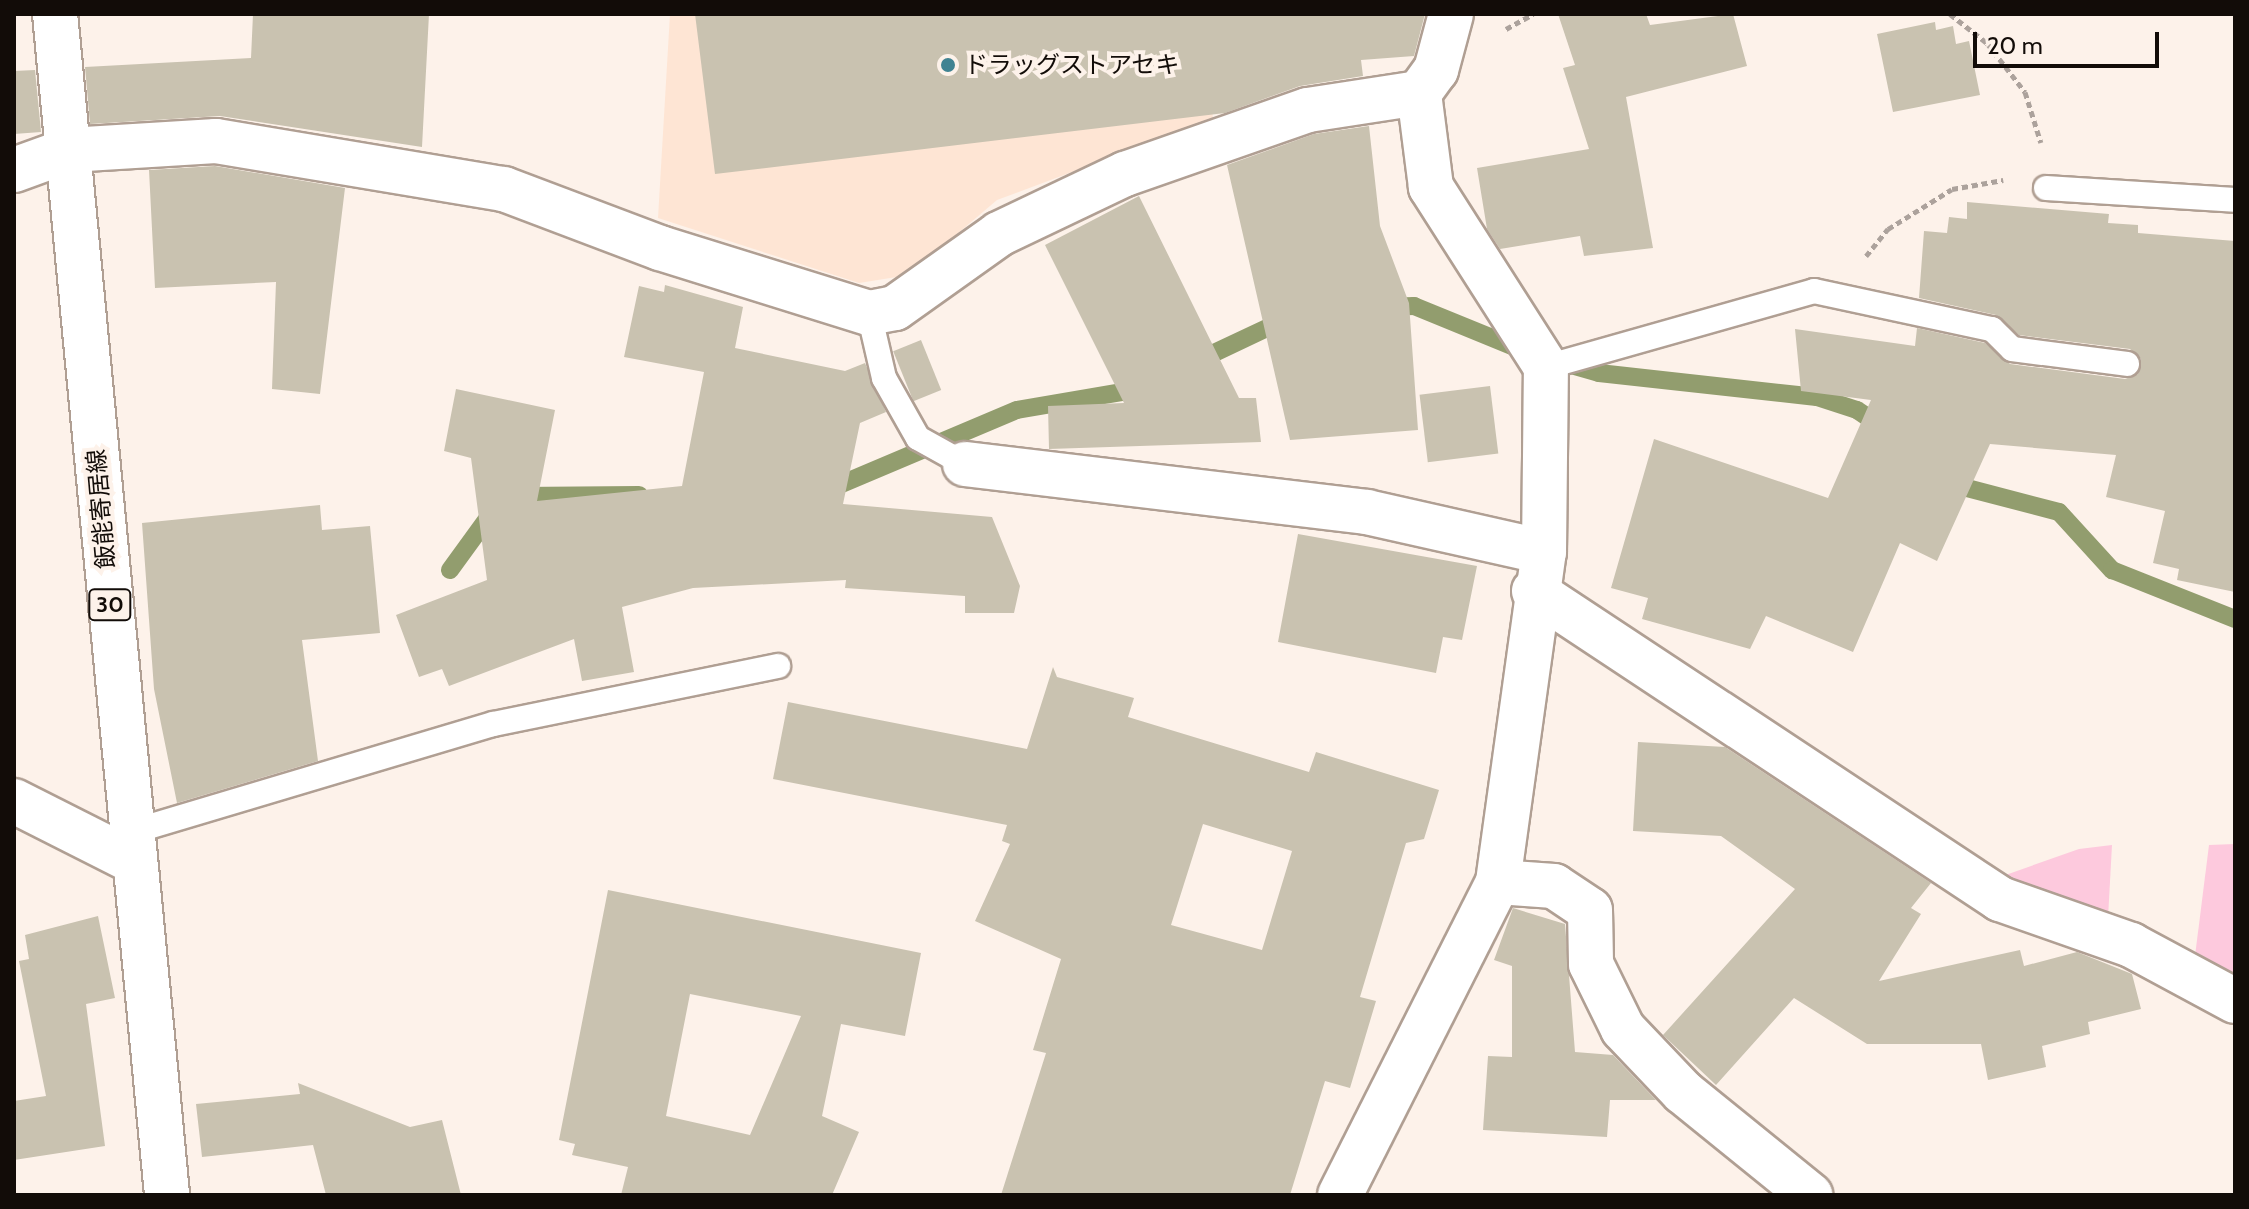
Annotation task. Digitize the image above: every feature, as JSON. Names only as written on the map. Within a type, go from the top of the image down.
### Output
[{"type":"street","name":"飯能寄居線","points":[[55,14],[167,1195]]},
{"type":"street","points":[[1340,1195],[1498,882],[1539,571],[1546,367],[1431,187],[1419,93],[1436,70],[1451,14]]},
{"type":"street","points":[[14,170],[69,150],[216,141],[504,189],[660,248],[869,313],[895,308],[999,234],[1125,174],[1308,110],[1419,93]]},
{"type":"street","points":[[965,464],[1367,512],[1539,571],[2000,899],[2131,945],[2235,1001]]},
{"type":"street","points":[[14,801],[132,847]]},
{"type":"street","points":[[1498,882],[1554,886],[1590,910],[1591,964],[1623,1029],[1683,1092],[1810,1195]]},
{"type":"lane","points":[[2046,188],[2235,200]]},
{"type":"lane","points":[[1546,367],[1814,291],[1992,329],[2012,349],[2127,364]]},
{"type":"lane","points":[[869,313],[884,378],[918,438],[965,464]]},
{"type":"lane","points":[[132,847],[493,724],[778,666]]},
{"type":"path","points":[[1814,291],[1952,189],[2009,179],[2046,188],[2039,128],[2025,92],[1987,43],[1950,14]]},
{"type":"shaded area","points":[[670,14],[1203,14],[1213,119],[997,200],[909,275],[859,283],[658,218]]},
{"type":"shaded area","points":[[2235,844],[2235,977],[2195,956],[2209,845]]},
{"type":"shaded area","points":[[2112,845],[2108,918],[1997,878],[2079,849]]},
{"type":"building","points":[[253,14],[429,14],[422,147],[220,116],[90,124],[85,67],[251,58]]},
{"type":"building","name":"ドラッグストアセキ","points":[[695,14],[1425,14],[1414,56],[1361,60],[1363,76],[1300,86],[1225,113],[715,174]]},
{"type":"building","points":[[1558,14],[1646,14],[1650,25],[1733,14],[1747,66],[1626,97],[1653,248],[1584,256],[1580,236],[1500,249],[1487,229],[1477,168],[1589,149],[1563,68],[1575,65]]},
{"type":"building","points":[[1935,22],[1936,30],[1953,26],[1956,44],[1969,41],[1980,95],[1893,112],[1877,34]]},
{"type":"building","points":[[35,70],[41,132],[14,134],[14,71]]},
{"type":"building","points":[[1369,126],[1380,226],[1409,303],[1418,430],[1290,440],[1227,165],[1314,134]]},
{"type":"building","points":[[215,166],[345,188],[320,394],[272,389],[276,282],[155,288],[149,170]]},
{"type":"building","points":[[1139,196],[1239,398],[1256,398],[1261,442],[1049,449],[1048,406],[1124,403],[1045,245]]},
{"type":"building","points":[[1967,202],[2109,214],[2108,223],[2138,225],[2138,233],[2235,241],[2235,592],[2177,580],[2179,569],[2153,563],[2165,511],[2106,497],[2116,455],[1990,444],[1937,561],[1900,543],[1853,652],[1766,616],[1750,649],[1642,619],[1648,598],[1611,588],[1654,439],[1828,498],[1871,400],[1801,391],[1795,329],[1915,346],[1917,328],[1985,343],[2010,364],[2125,379],[2138,374],[2141,359],[2130,349],[2019,335],[1996,315],[1919,298],[1924,231],[1947,233],[1949,217],[1967,219]]},
{"type":"building","points":[[665,285],[743,307],[735,348],[845,371],[865,363],[886,412],[860,423],[843,504],[992,517],[1020,586],[1014,613],[965,613],[965,596],[845,588],[846,580],[693,588],[622,607],[634,672],[582,681],[574,639],[449,686],[442,669],[419,677],[396,615],[487,580],[471,458],[444,451],[456,389],[555,410],[537,501],[682,486],[704,372],[624,357],[639,286],[664,292]]},
{"type":"building","points":[[921,340],[941,390],[913,401],[893,351]]},
{"type":"building","points":[[1490,386],[1498,453],[1428,462],[1420,395]]},
{"type":"building","points":[[320,505],[322,530],[370,526],[380,633],[302,640],[318,761],[177,803],[154,689],[142,523]]},
{"type":"building","points":[[1298,534],[1477,566],[1462,640],[1443,637],[1436,673],[1278,642]]},
{"type":"building","points":[[1053,667],[1057,677],[1134,698],[1128,717],[1309,772],[1316,752],[1439,790],[1424,839],[1406,843],[1360,997],[1376,1001],[1350,1088],[1325,1081],[1290,1195],[1001,1195],[1046,1053],[1033,1050],[1061,959],[975,921],[1010,844],[1002,841],[1007,825],[773,779],[788,702],[1027,749]],"holes":[[[1203,824],[1292,851],[1262,950],[1171,925]]]},
{"type":"building","points":[[1638,742],[1725,747],[1931,883],[1911,908],[1921,914],[1879,981],[2020,950],[2024,966],[2077,952],[2132,974],[2141,1009],[2088,1022],[2090,1034],[2042,1046],[2046,1067],[1988,1080],[1981,1044],[1867,1044],[1794,998],[1716,1085],[1663,1035],[1795,889],[1721,836],[1633,831]]},
{"type":"building","points":[[608,890],[921,953],[905,1036],[841,1024],[822,1116],[859,1132],[832,1195],[621,1195],[628,1167],[572,1155],[575,1144],[559,1140]],"holes":[[[690,994],[801,1016],[750,1135],[666,1116]]]},
{"type":"building","points":[[1513,908],[1565,924],[1575,1052],[1613,1055],[1656,1100],[1610,1100],[1607,1137],[1483,1130],[1488,1056],[1512,1057],[1512,966],[1494,960]]},
{"type":"building","points":[[98,916],[115,998],[86,1004],[105,1146],[14,1160],[14,1101],[46,1096],[19,961],[29,959],[25,935]]},
{"type":"building","points":[[298,1083],[410,1127],[442,1120],[461,1195],[326,1195],[313,1145],[202,1157],[196,1104],[300,1094]]},
{"type":"waterway","points":[[1384,307],[1414,306],[1529,353]]},
{"type":"waterway","points":[[1195,362],[1284,320]]},
{"type":"waterway","points":[[1561,362],[1599,373],[1817,397],[1857,410],[1885,429]]},
{"type":"waterway","points":[[825,491],[1017,410],[1140,389]]},
{"type":"waterway","points":[[1950,477],[1967,488],[2059,512],[2112,570],[2235,619]]},
{"type":"waterway","points":[[518,496],[639,495]]},
{"type":"waterway","points":[[450,570],[495,508]]},
{"type":"place","name":"ドラッグストアセキ","points":[[948,65]]}]
